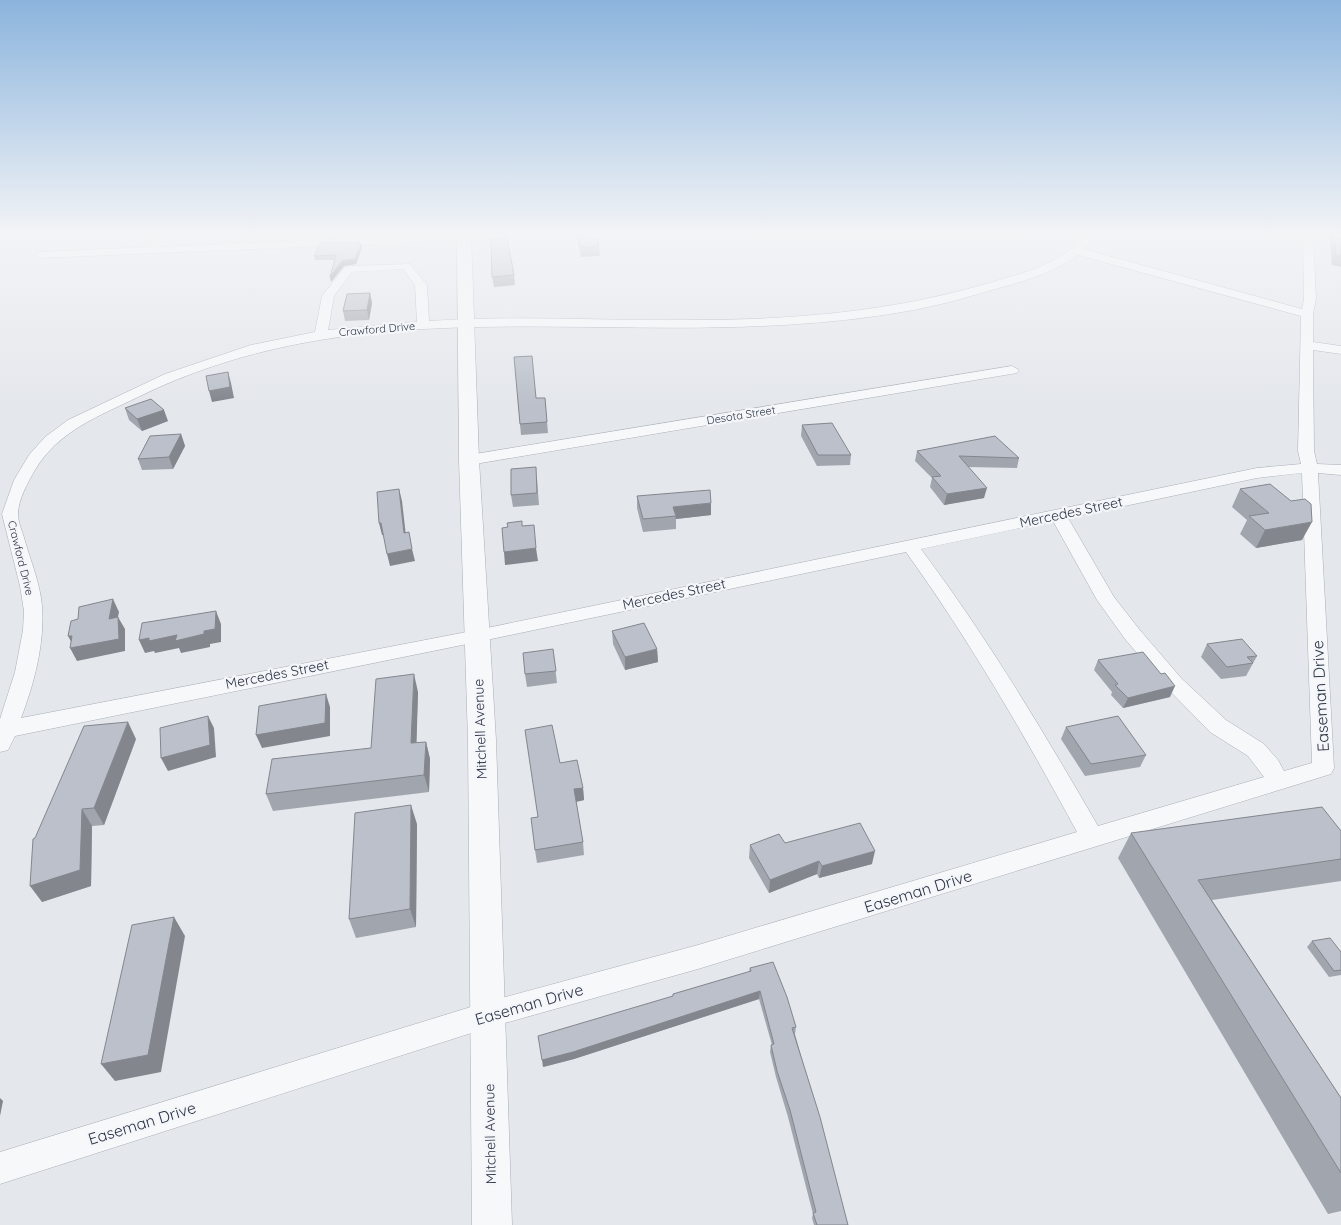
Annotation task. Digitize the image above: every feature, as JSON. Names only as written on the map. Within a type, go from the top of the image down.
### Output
[{"type":"street","points":[[321,335],[328,296],[333,290]]},
{"type":"street","points":[[421,290],[423,325]]},
{"type":"street","name":"Mitchell Avenue","points":[[464,290],[469,460],[482,740],[492,1225]]},
{"type":"street","name":"Crawford Drive","points":[[4,737],[22,683],[32,629],[32,596],[10,514],[23,473],[61,431],[146,386],[244,352],[321,335],[465,323],[754,323],[813,319],[921,305],[981,290]]},
{"type":"street","points":[[1220,290],[1307,314]]},
{"type":"street","name":"Easeman Drive","points":[[0,1168],[487,1015],[698,957],[1323,768],[1310,468],[1306,451],[1307,314],[1310,290]]},
{"type":"street","points":[[1308,345],[1341,350]]},
{"type":"street","name":"Desota Street","points":[[469,460],[1012,370]]},
{"type":"street","name":"Mercedes Street","points":[[4,737],[1257,473],[1310,468],[1341,470]]},
{"type":"street","points":[[1058,514],[1102,592],[1132,634],[1175,684],[1218,726],[1256,750],[1270,766],[1278,782]]},
{"type":"street","points":[[910,546],[943,590],[1024,718],[1092,838]]},
{"type":"building","points":[[370,293],[367,310],[343,311],[347,294]]},
{"type":"building","points":[[532,356],[536,398],[545,398],[547,422],[520,424],[514,357]]},
{"type":"building","points":[[228,372],[230,387],[209,391],[206,376]]},
{"type":"building","points":[[151,399],[164,410],[137,419],[125,408]]},
{"type":"building","points":[[832,423],[851,455],[818,455],[802,425]]},
{"type":"building","points":[[181,434],[169,457],[138,459],[150,436]]},
{"type":"building","points":[[995,436],[1019,458],[959,456],[987,488],[947,494],[932,477],[941,476],[917,451]]},
{"type":"building","points":[[536,467],[537,493],[511,495],[511,469]]},
{"type":"building","points":[[1270,484],[1291,501],[1305,499],[1311,504],[1312,522],[1265,530],[1249,516],[1269,513],[1240,489]]},
{"type":"building","points":[[399,489],[404,533],[409,532],[412,549],[387,554],[381,523],[379,523],[377,492]]},
{"type":"building","points":[[710,490],[711,503],[673,507],[676,516],[643,519],[637,496]]},
{"type":"building","points":[[522,521],[522,526],[534,525],[536,548],[504,552],[502,528],[508,527],[507,523]]},
{"type":"building","points":[[113,599],[109,619],[118,617],[119,639],[70,648],[72,636],[68,636],[71,621],[78,619],[79,607]]},
{"type":"building","points":[[216,611],[215,629],[204,631],[204,634],[175,641],[177,635],[149,641],[149,638],[139,640],[142,623]]},
{"type":"building","points":[[644,623],[657,649],[625,657],[612,631]]},
{"type":"building","points":[[1242,639],[1257,656],[1247,657],[1253,663],[1227,667],[1207,644]]},
{"type":"building","points":[[553,649],[556,671],[525,674],[523,653]]},
{"type":"building","points":[[1143,652],[1161,674],[1165,673],[1175,686],[1128,698],[1115,685],[1118,684],[1098,660]]},
{"type":"building","points":[[414,674],[411,743],[426,742],[424,775],[266,794],[272,759],[371,748],[376,679]]},
{"type":"building","points":[[326,694],[325,723],[256,735],[259,706]]},
{"type":"building","points":[[208,716],[210,745],[161,758],[160,728]]},
{"type":"building","points":[[1118,716],[1146,755],[1091,764],[1066,727]]},
{"type":"building","points":[[128,722],[94,808],[82,809],[80,870],[30,886],[33,839],[84,726]]},
{"type":"building","points":[[552,725],[560,763],[577,760],[583,788],[574,789],[583,842],[535,850],[531,818],[538,817],[525,730]]},
{"type":"building","points":[[411,805],[410,909],[349,919],[355,813]]},
{"type":"building","points":[[1322,807],[1341,831],[1341,859],[1198,880],[1341,1098],[1341,1173],[1131,833]]},
{"type":"building","points":[[860,823],[875,851],[822,866],[819,861],[770,880],[750,845],[779,834],[785,843]]},
{"type":"building","points":[[174,917],[148,1055],[101,1064],[132,925]]},
{"type":"building","points":[[1330,938],[1341,952],[1341,970],[1334,971],[1312,941]]},
{"type":"building","points":[[773,962],[787,997],[796,1027],[792,1028],[820,1117],[848,1225],[817,1225],[813,1213],[816,1212],[790,1110],[777,1071],[771,1045],[774,1044],[760,991],[573,1052],[542,1060],[538,1036],[673,996],[673,994],[751,971],[750,968]]}]
